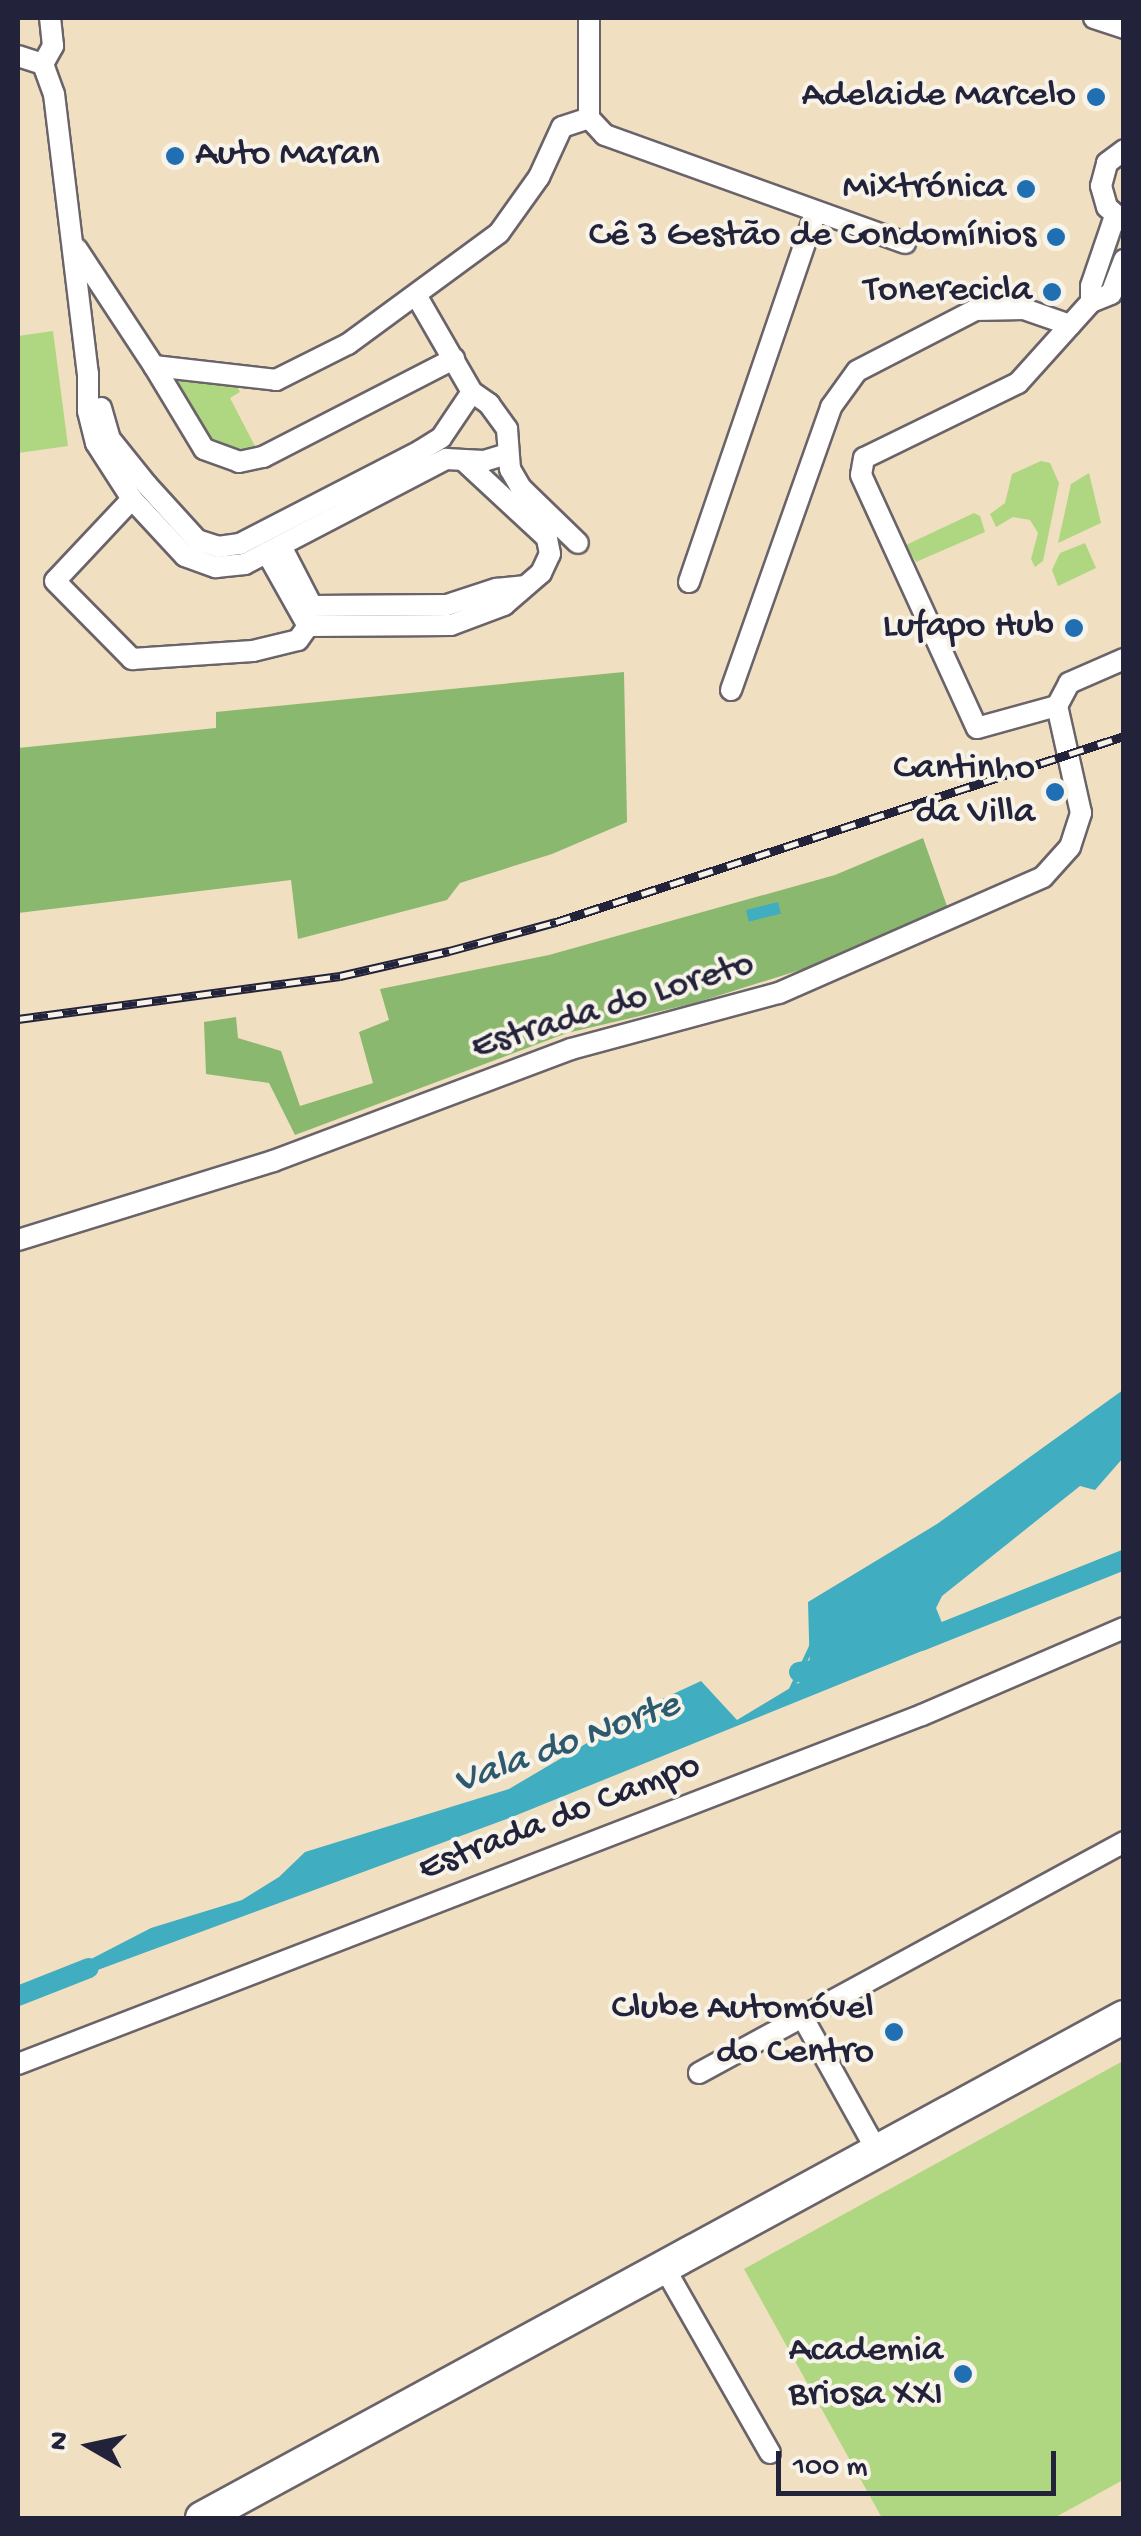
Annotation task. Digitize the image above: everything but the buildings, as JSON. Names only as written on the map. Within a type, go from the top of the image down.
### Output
[{"type":"main road","points":[[202,2518],[1124,2017]]},
{"type":"street","points":[[50,18],[53,46],[43,64],[54,94],[88,374],[88,410],[96,443],[132,499],[185,556],[216,567],[245,564],[446,459],[484,461],[507,454]]},
{"type":"street","points":[[589,18],[589,118],[605,135],[905,244]]},
{"type":"street","points":[[1094,18],[1124,28]]},
{"type":"street","points":[[18,56],[43,64]]},
{"type":"street","points":[[154,366],[276,380],[348,344],[499,233],[539,176],[562,128],[589,118]]},
{"type":"street","points":[[1090,302],[1091,286],[1119,218],[1102,197],[1102,175],[1108,163],[1124,150]]},
{"type":"street","points":[[690,582],[816,212]]},
{"type":"street","points":[[73,242],[204,449],[239,462],[263,457],[454,359]]},
{"type":"street","points":[[1124,260],[1110,294],[1090,302],[1018,383],[864,458],[861,475],[976,728],[1057,706],[1069,683],[1124,659]]},
{"type":"street","points":[[416,295],[472,392],[490,404],[506,429],[507,454],[521,488],[578,543]]},
{"type":"street","points":[[731,690],[831,407],[857,371],[975,310],[1024,309],[1070,325]]},
{"type":"street","points":[[88,374],[110,439],[196,540],[218,547],[240,544],[420,451],[441,438],[472,392]]},
{"type":"street","points":[[308,626],[451,625],[504,604],[541,573],[550,554],[547,538],[464,460]]},
{"type":"street","points":[[132,499],[54,581],[132,659],[254,651],[298,640],[308,626]]},
{"type":"street","points":[[274,549],[312,606],[447,605],[496,589],[526,586]]},
{"type":"street","points":[[274,549],[308,626]]},
{"type":"street","name":"Estrada do Loreto","points":[[18,1240],[274,1161],[572,1049],[779,993],[1043,877],[1070,847],[1081,812],[1057,706]]},
{"type":"street","name":"Estrada do Campo","points":[[18,2064],[922,1715],[1124,1628]]},
{"type":"street","points":[[699,2073],[1124,1842]]},
{"type":"street","points":[[802,2016],[877,2151]]},
{"type":"street","points":[[664,2267],[770,2453]]},
{"type":"green space","points":[[53,331],[68,446],[18,453],[18,336]]},
{"type":"green space","points":[[167,375],[235,383],[240,392],[230,398],[257,450],[239,456],[208,446]]},
{"type":"green space","points":[[1041,461],[1050,463],[1059,483],[1043,561],[1035,567],[1031,559],[1038,533],[1030,520],[1013,517],[996,527],[990,514],[1005,503],[1012,474]]},
{"type":"green space","points":[[1089,473],[1101,523],[1058,543],[1071,484]]},
{"type":"green space","points":[[974,513],[980,516],[985,532],[916,562],[906,545]]},
{"type":"green space","points":[[1085,543],[1096,568],[1058,586],[1052,570],[1060,553]]},
{"type":"green space","points":[[624,672],[627,822],[552,854],[460,883],[447,900],[298,939],[291,880],[18,913],[18,748],[216,728],[216,712]]},
{"type":"green space","points":[[923,838],[947,906],[816,965],[695,1003],[567,1033],[295,1135],[269,1083],[206,1074],[204,1022],[236,1017],[238,1038],[281,1051],[300,1106],[373,1083],[359,1032],[389,1020],[380,989],[549,955],[835,875]]},
{"type":"green space","name":"Academia Briosa XXI","points":[[1123,2061],[1123,2480],[1054,2518],[882,2518],[744,2269]]},
{"type":"water","points":[[778,902],[781,914],[749,922],[746,910]]},
{"type":"water","points":[[1123,1390],[1123,1458],[1095,1490],[1080,1486],[942,1596],[936,1608],[949,1640],[512,1817],[95,1971],[91,1959],[151,1928],[242,1900],[279,1877],[305,1852],[509,1789],[660,1700],[701,1681],[737,1720],[810,1676],[808,1602],[937,1524]]},
{"type":"waterway","points":[[921,1641],[1124,1560]]},
{"type":"waterway","name":"Vala do Norte","points":[[789,1693],[812,1644]]},
{"type":"waterway","points":[[799,1672],[836,1667]]},
{"type":"waterway","name":"Vala do Norte","points":[[18,1996],[89,1968]]},
{"type":"railway","points":[[18,1019],[340,976],[449,951],[556,922],[1124,736]]},
{"type":"place","name":"Adelaide Marcelo","points":[[1096,97]]},
{"type":"place","name":"Auto Maran","points":[[175,156]]},
{"type":"place","name":"Mixtrónica","points":[[1026,189]]},
{"type":"place","name":"Cê 3 Gestão de Condomínios","points":[[1056,237]]},
{"type":"place","name":"Tonerecicla","points":[[1052,292]]},
{"type":"place","name":"Lufapo Hub","points":[[1074,628]]},
{"type":"place","name":"Cantinho da Villa","points":[[1055,792]]},
{"type":"place","name":"Clube Automóvel do Centro","points":[[894,2032]]},
{"type":"place","name":"Academia Briosa XXI","points":[[963,2374]]}]
